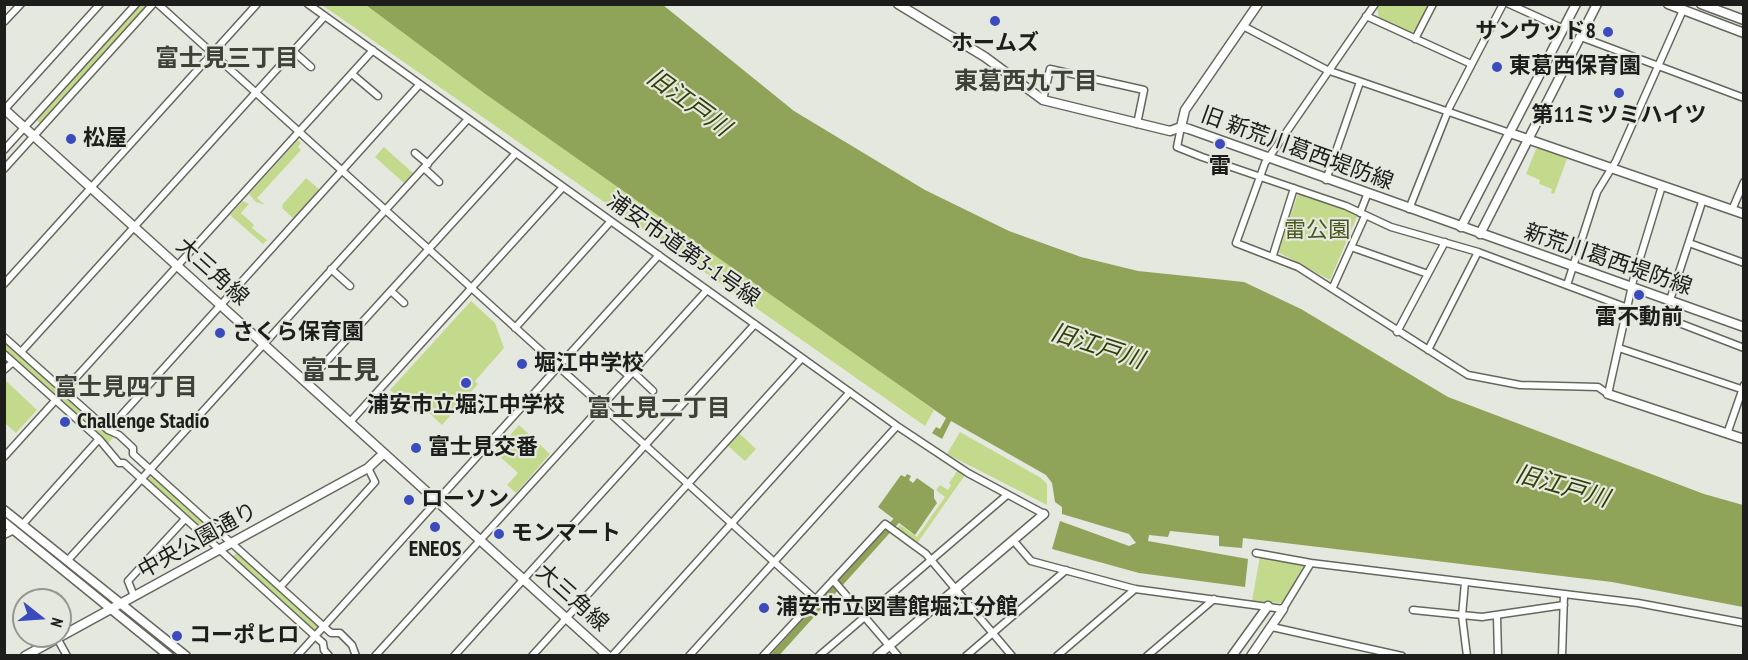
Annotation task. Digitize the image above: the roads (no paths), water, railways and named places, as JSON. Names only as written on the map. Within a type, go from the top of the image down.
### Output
[{"type":"street","points":[[4,22],[21,4]]},
{"type":"street","points":[[5,109],[99,4]]},
{"type":"street","points":[[4,150],[136,4]]},
{"type":"street","points":[[4,169],[153,4]]},
{"type":"street","points":[[4,284],[257,4]]},
{"type":"street","name":"浦安市道第3-1号線","points":[[308,4],[897,426],[1007,495],[1044,514]]},
{"type":"street","name":"旧 新荒川葛西堤防線","points":[[898,4],[985,57],[1043,100],[1170,131],[1181,127],[1461,227]]},
{"type":"street","points":[[1258,4],[1185,110],[1178,147],[1294,188],[1391,227],[1478,252],[1628,308],[1666,318],[1743,348]]},
{"type":"street","points":[[1375,4],[1268,158],[1258,176],[1236,243],[1273,255],[1333,287],[1378,316],[1397,332],[1468,375],[1521,385],[1598,387],[1608,394],[1743,439]]},
{"type":"street","points":[[1415,39],[1433,4]]},
{"type":"street","points":[[1409,209],[1448,112],[1503,4]]},
{"type":"street","points":[[1509,4],[1564,29]]},
{"type":"street","points":[[1461,227],[1576,4]]},
{"type":"street","points":[[1480,234],[1597,4]]},
{"type":"street","points":[[1668,4],[1743,33]]},
{"type":"street","points":[[1701,4],[1743,20]]},
{"type":"street","points":[[160,5],[815,599]]},
{"type":"street","points":[[1567,285],[1597,192],[1611,168],[1683,10]]},
{"type":"street","points":[[21,352],[325,16]]},
{"type":"street","points":[[1366,16],[1471,64]]},
{"type":"street","points":[[1243,26],[1328,70],[1743,214]]},
{"type":"street","points":[[1581,37],[1743,98]]},
{"type":"street","points":[[4,457],[373,50]]},
{"type":"street","points":[[293,51],[311,67]]},
{"type":"street","points":[[1043,100],[1050,69],[1144,90],[1137,124]]},
{"type":"street","points":[[352,74],[378,96]]},
{"type":"street","points":[[1326,180],[1360,82]]},
{"type":"street","points":[[108,430],[420,84]]},
{"type":"street","name":"大三角線","points":[[5,109],[610,656]]},
{"type":"street","points":[[68,560],[468,119]]},
{"type":"street","points":[[415,153],[439,182]]},
{"type":"street","points":[[307,383],[516,153]]},
{"type":"street","points":[[1732,210],[1743,182]]},
{"type":"street","points":[[1608,394],[1631,287],[1662,186]]},
{"type":"street","points":[[350,422],[563,187]]},
{"type":"street","points":[[1273,255],[1294,188]]},
{"type":"street","points":[[1333,287],[1363,215],[1367,195]]},
{"type":"street","points":[[1670,300],[1703,200]]},
{"type":"street","points":[[515,328],[611,221]]},
{"type":"street","name":"新荒川葛西堤防線","points":[[1461,227],[1743,325]]},
{"type":"street","points":[[1397,332],[1445,243]]},
{"type":"street","points":[[1689,243],[1743,263]]},
{"type":"street","points":[[1351,247],[1428,274]]},
{"type":"street","points":[[1428,350],[1478,252]]},
{"type":"street","points":[[297,656],[659,255]]},
{"type":"street","points":[[331,269],[350,286]]},
{"type":"street","points":[[375,656],[707,290]]},
{"type":"street","points":[[391,291],[404,303]]},
{"type":"street","points":[[454,656],[755,324]]},
{"type":"street","points":[[4,337],[108,430],[119,435],[134,448],[133,454],[331,633],[340,633],[352,645],[356,656]]},
{"type":"street","points":[[1619,348],[1743,388],[1727,434]]},
{"type":"street","points":[[4,354],[99,440],[105,450],[119,463],[124,463],[323,643],[324,650],[329,656]]},
{"type":"street","points":[[532,656],[802,358]]},
{"type":"street","points":[[4,370],[13,362]]},
{"type":"street","points":[[615,364],[653,391]]},
{"type":"street","points":[[610,656],[850,392]]},
{"type":"street","points":[[689,656],[897,426]]},
{"type":"street","points":[[22,525],[99,440]]},
{"type":"street","name":"中央公園通り","points":[[72,630],[368,468],[384,453]]},
{"type":"street","points":[[280,587],[375,482],[368,468]]},
{"type":"street","points":[[819,656],[1007,495]]},
{"type":"street","points":[[4,510],[68,560],[165,654]]},
{"type":"street","points":[[877,656],[1044,514]]},
{"type":"street","points":[[134,596],[128,581],[184,519]]},
{"type":"street","points":[[4,522],[186,656]]},
{"type":"street","points":[[763,656],[885,524],[931,560],[1011,656]]},
{"type":"street","points":[[4,535],[14,530]]},
{"type":"street","points":[[1013,540],[1031,561],[1135,589],[1283,609]]},
{"type":"street","points":[[1256,553],[1311,563],[1638,603],[1743,623]]},
{"type":"street","points":[[1251,656],[1272,627],[1311,563]]},
{"type":"street","points":[[966,656],[1066,570]]},
{"type":"street","points":[[833,580],[898,656]]},
{"type":"street","points":[[1465,582],[1462,616],[1467,656]]},
{"type":"street","points":[[1057,656],[1135,589]]},
{"type":"street","points":[[1562,656],[1564,594]]},
{"type":"street","points":[[1148,656],[1214,599]]},
{"type":"street","points":[[1232,656],[1268,606]]},
{"type":"street","points":[[1413,610],[1462,616],[1497,616],[1564,606]]},
{"type":"street","points":[[1497,616],[1498,656]]},
{"type":"street","points":[[1272,627],[1402,656]]},
{"type":"street","name":"中央公園通り","points":[[26,656],[40,648]]},
{"type":"water","name":"旧江戸川","points":[[366,5],[663,5],[794,111],[925,190],[1009,231],[1081,257],[1138,271],[1244,282],[1301,309],[1448,397],[1704,494],[1743,505],[1743,607],[1612,582],[1243,538],[1242,548],[1219,546],[1219,536],[1170,531],[1168,537],[1149,535],[1148,541],[1248,559],[1245,587],[1139,573],[1052,549],[1060,521],[1129,546],[1136,543],[1129,534],[1062,514],[1062,507],[1055,502],[1052,483],[1046,475],[951,421],[942,439],[932,433],[936,427],[940,429],[946,418],[484,93]]},
{"type":"water","points":[[907,474],[911,476],[909,480],[913,483],[917,478],[934,490],[937,503],[915,535],[878,507],[901,475],[905,477]]},
{"type":"waterway","points":[[774,656],[896,521]]},
{"type":"place","name":"ホームズ","points":[[995,21]]},
{"type":"place","name":"サンウッド8","points":[[1608,32]]},
{"type":"place","name":"東葛西保育園","points":[[1497,67]]},
{"type":"place","name":"第11ミツミハイツ","points":[[1619,93]]},
{"type":"place","name":"松屋","points":[[71,139]]},
{"type":"place","name":"雷","points":[[1220,144]]},
{"type":"place","name":"雷不動前","points":[[1639,295]]},
{"type":"place","name":"さくら保育園","points":[[220,333]]},
{"type":"place","name":"堀江中学校","points":[[522,364]]},
{"type":"place","name":"浦安市立堀江中学校","points":[[466,383]]},
{"type":"place","name":"Challenge Stadio","points":[[65,422]]},
{"type":"place","name":"富士見交番","points":[[416,448]]},
{"type":"place","name":"ローソン","points":[[409,500]]},
{"type":"place","name":"ENEOS","points":[[435,527]]},
{"type":"place","name":"モンマート","points":[[499,534]]},
{"type":"place","name":"浦安市立図書館堀江分館","points":[[764,608]]},
{"type":"place","name":"コーポヒロ","points":[[177,636]]},
{"type":"district","name":"富士見三丁目","points":[[227,59]]},
{"type":"district","name":"東葛西九丁目","points":[[1026,82]]},
{"type":"district","name":"富士見","points":[[340,372]]},
{"type":"district","name":"富士見四丁目","points":[[126,388]]},
{"type":"district","name":"富士見二丁目","points":[[659,409]]},
{"type":"park label","name":"雷公園","points":[[1317,231]]}]
